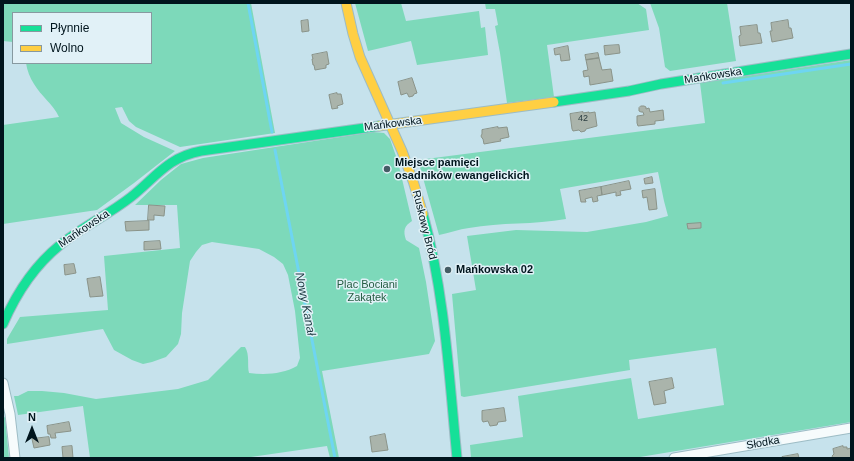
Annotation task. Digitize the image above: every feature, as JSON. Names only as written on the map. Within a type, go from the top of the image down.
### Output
[{"type":"street","name":"Ruskowy Bród","points":[[346,3],[362,63],[407,163],[430,242],[438,280],[445,335],[456,458]]},
{"type":"street","name":"Mańkowska","points":[[3,324],[9,310],[25,284],[44,260],[59,246],[140,191],[169,163],[183,156],[201,151],[629,91],[662,84],[851,54]]},
{"type":"street","points":[[3,383],[10,414],[15,458]]},
{"type":"street","name":"Słodka","points":[[674,458],[851,428]]},
{"type":"green space","points":[[3,3],[251,3],[275,133],[180,147],[136,127],[129,121],[122,107],[115,108],[121,123],[144,137],[175,151],[97,210],[3,224],[3,125],[59,117],[54,108],[33,82],[26,64],[152,64],[152,12],[12,12],[12,42],[3,41]]},
{"type":"green space","points":[[355,3],[401,3],[406,21],[479,11],[481,28],[485,27],[488,55],[417,65],[411,41],[368,51]]},
{"type":"green space","points":[[485,3],[637,3],[646,9],[649,30],[547,45],[554,97],[507,103],[495,26],[498,25],[495,9],[486,9]]},
{"type":"green space","points":[[650,3],[727,3],[736,61],[670,71],[665,67],[659,28]]},
{"type":"green space","points":[[851,60],[851,422],[634,458],[471,458],[470,445],[523,437],[518,396],[631,378],[638,419],[724,405],[716,348],[629,360],[630,370],[464,397],[461,396],[452,294],[476,290],[467,236],[516,230],[587,232],[646,222],[668,216],[658,172],[560,189],[566,219],[481,226],[439,235],[418,160],[705,123],[700,83]]},
{"type":"green space","name":"Plac Bociani Zakątek","points":[[373,132],[384,133],[390,139],[398,162],[412,221],[407,225],[404,231],[405,237],[406,240],[419,248],[435,341],[429,354],[322,371],[339,458],[330,458],[327,446],[244,458],[90,458],[83,406],[18,415],[14,396],[18,396],[28,391],[64,393],[96,399],[178,389],[208,380],[241,347],[245,347],[247,350],[249,373],[274,373],[286,371],[297,366],[300,358],[295,311],[288,275],[283,264],[259,249],[212,242],[202,245],[190,261],[182,313],[181,334],[178,344],[166,357],[143,364],[132,360],[114,350],[103,329],[7,344],[7,339],[20,317],[108,310],[104,256],[180,248],[177,205],[135,205],[161,180],[181,164],[203,158]]},
{"type":"green space","points":[[5,417],[9,458],[3,458],[3,418]]},
{"type":"building","points":[[308,20],[309,31],[302,32],[301,21]]},
{"type":"building","points":[[788,20],[793,38],[772,42],[770,31],[772,31],[771,23]]},
{"type":"building","points":[[757,25],[762,43],[740,46],[740,27]]},
{"type":"building","points":[[619,45],[620,53],[605,55],[604,46]]},
{"type":"building","points":[[568,46],[570,60],[561,61],[560,54],[555,55],[554,49]]},
{"type":"building","points":[[327,52],[329,64],[326,65],[326,68],[315,70],[312,55]]},
{"type":"building","points":[[598,53],[599,58],[586,60],[585,55]]},
{"type":"building","points":[[599,58],[602,70],[611,69],[613,81],[590,85],[589,76],[584,77],[583,71],[588,70],[586,60]]},
{"type":"building","points":[[412,78],[417,93],[409,97],[407,93],[401,95],[398,82]]},
{"type":"building","points":[[337,93],[341,94],[343,104],[337,106],[338,108],[332,109],[329,95]]},
{"type":"building","points":[[641,106],[646,107],[646,109],[649,108],[650,112],[663,110],[664,120],[655,121],[655,124],[638,126],[637,116],[644,115],[643,112],[639,111]]},
{"type":"building","points":[[595,112],[597,126],[581,132],[579,130],[573,131],[570,114]]},
{"type":"building","points":[[507,127],[509,137],[500,139],[501,141],[484,144],[481,136],[482,130]]},
{"type":"building","points":[[652,177],[653,183],[645,184],[644,179]]},
{"type":"building","points":[[629,181],[631,189],[620,191],[621,195],[616,196],[616,192],[602,195],[601,187]]},
{"type":"building","points":[[601,187],[602,195],[597,196],[598,201],[593,202],[592,197],[585,199],[586,202],[581,202],[579,191]]},
{"type":"building","points":[[655,189],[657,209],[649,210],[647,197],[643,198],[642,191]]},
{"type":"building","points":[[149,205],[165,206],[164,216],[154,215],[154,220],[148,220]]},
{"type":"building","points":[[149,221],[149,230],[126,231],[125,222]]},
{"type":"building","points":[[701,223],[701,228],[688,229],[687,224]]},
{"type":"building","points":[[160,241],[161,249],[144,250],[144,242]]},
{"type":"building","points":[[74,264],[76,273],[65,275],[64,265]]},
{"type":"building","points":[[100,277],[103,296],[90,297],[87,279]]},
{"type":"building","points":[[672,378],[674,388],[664,391],[666,403],[654,405],[649,382]]},
{"type":"building","points":[[504,408],[506,421],[498,422],[497,425],[490,426],[488,421],[483,422],[482,411]]},
{"type":"building","points":[[69,422],[71,431],[55,433],[56,438],[51,438],[50,434],[48,434],[47,426]]},
{"type":"building","points":[[385,434],[388,450],[372,452],[370,437]]},
{"type":"building","points":[[49,437],[50,445],[34,448],[32,439]]},
{"type":"building","points":[[72,446],[73,458],[63,458],[62,447]]},
{"type":"building","points":[[843,446],[847,447],[847,449],[851,448],[851,458],[833,458],[833,449]]},
{"type":"building","points":[[798,454],[799,458],[782,458],[782,457]]},
{"type":"waterway","name":"Nowy Kanał","points":[[248,3],[272,132]]},
{"type":"waterway","points":[[723,83],[851,64]]},
{"type":"waterway","name":"Nowy Kanał","points":[[275,150],[335,458]]},
{"type":"traffic: fast","points":[[554,102],[851,54]]},
{"type":"traffic: fast","points":[[3,324],[20,291],[34,271],[51,253],[77,232],[131,197],[163,169],[180,158],[201,151],[379,126]]},
{"type":"traffic: fast","points":[[423,214],[441,305],[449,366],[457,458]]},
{"type":"traffic: slow","points":[[346,3],[360,57],[402,151],[423,214]]},
{"type":"traffic: slow","points":[[379,126],[554,102]]},
{"type":"place","name":"Miejsce pamięci osadników ewangelickich","points":[[387,169]]},
{"type":"place","name":"Mańkowska 02","points":[[448,270]]}]
